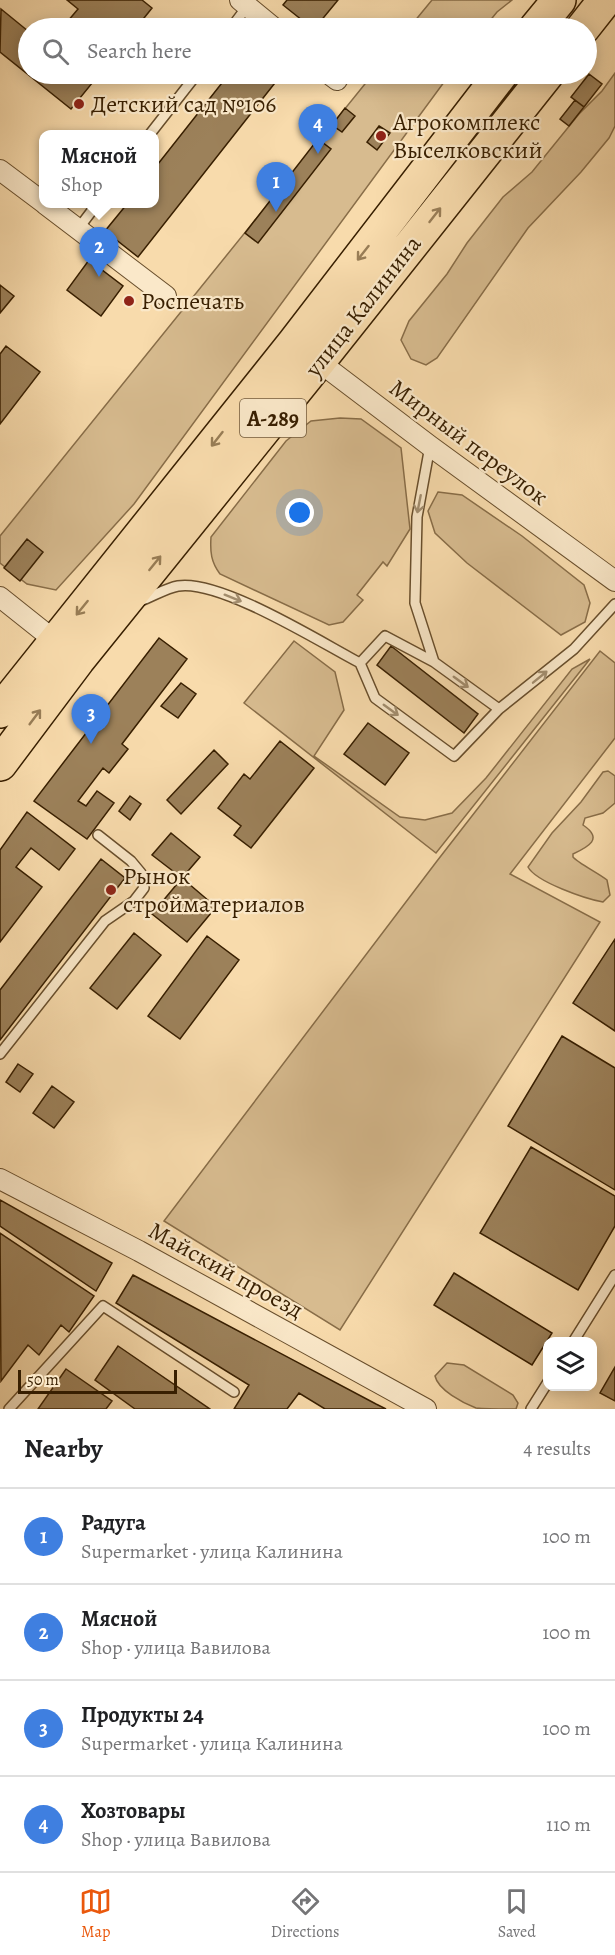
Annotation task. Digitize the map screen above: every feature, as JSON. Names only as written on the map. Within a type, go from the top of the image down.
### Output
[{"type":"highway","points":[[544,18],[559,0]]},
{"type":"highway","points":[[591,18],[605,0]]},
{"type":"highway","name":"улица Калинина","points":[[0,711],[66,650],[118,610],[307,352],[494,84]]},
{"type":"highway","name":"улица Калинина","points":[[0,764],[66,650],[307,352],[538,84]]},
{"type":"street","points":[[247,2],[264,18]]},
{"type":"street","points":[[0,170],[39,199]]},
{"type":"street","points":[[51,208],[166,296]]},
{"type":"street","name":"Мирный переулок","points":[[307,352],[430,446],[615,581]]},
{"type":"street","points":[[0,597],[66,650]]},
{"type":"street","name":"Майский проезд","points":[[0,1179],[139,1251],[426,1409]]},
{"type":"lane","points":[[237,18],[247,2]]},
{"type":"lane","points":[[154,130],[188,84]]},
{"type":"lane","points":[[78,229],[94,208]]},
{"type":"lane","points":[[430,446],[417,517],[415,603],[434,662]]},
{"type":"lane","points":[[118,610],[178,586],[195,586],[232,596],[360,663],[375,698],[454,756],[499,709],[574,649],[615,604]]},
{"type":"lane","points":[[360,663],[386,636],[434,662],[499,709]]},
{"type":"lane","points":[[0,1054],[105,921],[135,901],[144,888],[141,873],[131,861],[98,835]]},
{"type":"lane","points":[[576,1337],[615,1275]]},
{"type":"lane","points":[[9,1409],[102,1306],[234,1392]]},
{"type":"lane","points":[[531,1409],[543,1390]]},
{"type":"shaded area","points":[[432,0],[512,0],[492,18],[417,18]]},
{"type":"shaded area","points":[[615,73],[615,126],[609,138],[581,172],[528,228],[437,358],[426,365],[411,359],[401,340],[409,321],[447,274],[467,243],[503,197],[532,172]]},
{"type":"shaded area","points":[[365,84],[443,84],[134,504],[56,590],[27,584],[0,563],[0,536]]},
{"type":"shaded area","points":[[340,418],[361,419],[401,448],[410,529],[387,566],[383,562],[357,595],[363,600],[343,622],[329,625],[220,574],[212,557],[211,537],[286,441],[311,421]]},
{"type":"shaded area","points":[[438,492],[462,495],[522,536],[584,585],[590,603],[585,622],[561,635],[467,563],[435,533],[428,511]]},
{"type":"shaded area","points":[[294,641],[335,672],[344,710],[314,756],[400,817],[425,820],[452,813],[486,778],[572,669],[590,659],[436,853],[244,703]]},
{"type":"shaded area","points":[[600,651],[615,663],[615,738],[510,874],[600,922],[340,1330],[164,1221],[437,861]]},
{"type":"shaded area","points":[[608,771],[615,776],[615,803],[603,813],[585,818],[583,825],[592,834],[592,842],[573,854],[573,857],[607,880],[610,895],[603,902],[574,894],[551,884],[533,873],[528,867],[552,833],[581,802],[603,772]]},
{"type":"shaded area","points":[[447,1363],[464,1365],[513,1395],[518,1403],[516,1409],[476,1408],[452,1395],[441,1386],[435,1376]]},
{"type":"building","points":[[67,0],[142,0],[152,8],[144,18],[70,18],[78,9]]},
{"type":"building","points":[[287,0],[338,0],[323,18],[299,18],[283,5]]},
{"type":"building","points":[[1,9],[18,23],[18,66],[0,52]]},
{"type":"building","points":[[597,80],[602,84],[584,107],[571,97],[581,84],[597,84]]},
{"type":"building","points":[[40,84],[91,84],[71,109]]},
{"type":"building","points":[[221,84],[274,84],[138,257],[105,231],[124,208],[159,208],[159,163]]},
{"type":"building","points":[[575,100],[584,107],[569,126],[560,119]]},
{"type":"building","points":[[345,108],[355,116],[342,132],[332,125]]},
{"type":"building","points":[[379,126],[390,133],[377,150],[367,142]]},
{"type":"building","points":[[318,139],[331,149],[258,243],[245,233]]},
{"type":"building","points":[[89,260],[123,286],[101,316],[67,290]]},
{"type":"building","points":[[0,285],[14,296],[0,313]]},
{"type":"building","points":[[6,346],[40,372],[0,424],[0,354]]},
{"type":"building","points":[[27,539],[43,552],[20,581],[4,568]]},
{"type":"building","points":[[159,638],[187,659],[122,744],[128,749],[109,773],[103,768],[78,801],[86,806],[97,791],[114,803],[87,839],[34,801]]},
{"type":"building","points":[[391,646],[478,714],[464,733],[377,665]]},
{"type":"building","points":[[181,683],[196,694],[178,718],[161,706]]},
{"type":"building","points":[[368,723],[409,753],[385,785],[344,754]]},
{"type":"building","points":[[280,741],[314,768],[251,848],[234,835],[241,826],[218,808],[244,774],[250,779]]},
{"type":"building","points":[[214,750],[228,764],[181,814],[167,800]]},
{"type":"building","points":[[130,796],[141,804],[130,820],[119,811]]},
{"type":"building","points":[[27,812],[75,849],[59,870],[31,848],[16,867],[42,887],[0,942],[0,850]]},
{"type":"building","points":[[171,833],[200,857],[182,878],[152,855]]},
{"type":"building","points":[[101,859],[125,878],[0,1040],[0,990]]},
{"type":"building","points":[[182,878],[216,907],[187,942],[152,914]]},
{"type":"building","points":[[134,933],[161,955],[117,1009],[90,988]]},
{"type":"building","points":[[207,936],[239,960],[180,1039],[148,1016]]},
{"type":"building","points":[[615,939],[615,1031],[573,1003]]},
{"type":"building","points":[[562,1036],[615,1068],[615,1190],[508,1126]]},
{"type":"building","points":[[18,1064],[33,1074],[20,1092],[6,1082]]},
{"type":"building","points":[[52,1086],[74,1102],[54,1128],[33,1113]]},
{"type":"building","points":[[531,1147],[615,1196],[615,1226],[578,1290],[480,1233]]},
{"type":"building","points":[[0,1200],[112,1263],[96,1291],[0,1226]]},
{"type":"building","points":[[0,1233],[94,1296],[69,1332],[61,1325],[39,1355],[28,1345],[1,1381]]},
{"type":"building","points":[[454,1273],[552,1333],[550,1337],[543,1337],[543,1347],[532,1365],[434,1305]]},
{"type":"building","points":[[133,1275],[386,1409],[325,1409],[299,1393],[287,1409],[234,1409],[249,1385],[116,1303]]},
{"type":"building","points":[[118,1346],[210,1409],[135,1409],[95,1380]]},
{"type":"building","points":[[615,1367],[615,1401],[600,1393]]},
{"type":"building","points":[[66,1369],[112,1401],[106,1409],[38,1409]]},
{"type":"place","name":"Детский сад №106","points":[[79,104]]},
{"type":"place","name":"Агрокомплекс Выселковский","points":[[381,136]]},
{"type":"place","name":"Хозтовары","points":[[318,154]]},
{"type":"place","name":"Радуга","points":[[276,212]]},
{"type":"place","name":"Мясной","points":[[99,277]]},
{"type":"place","name":"Роспечать","points":[[129,301]]},
{"type":"place","name":"Продукты 24","points":[[91,744]]},
{"type":"place","name":"Рынок стройматериалов","points":[[111,890]]}]
